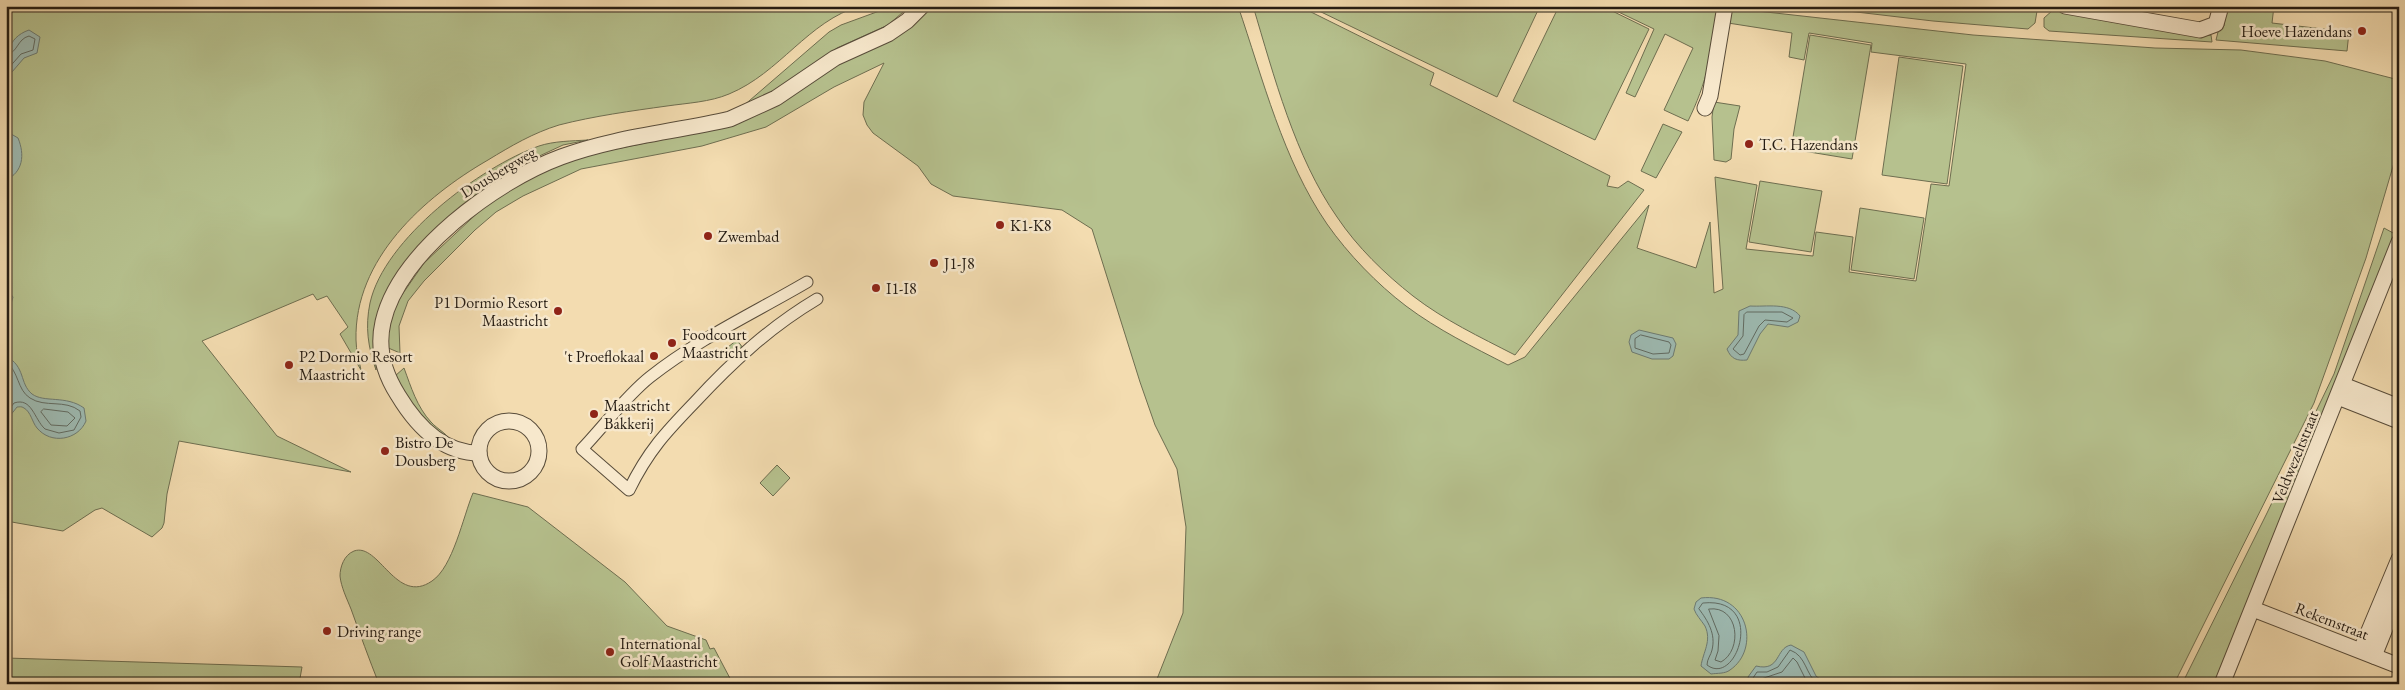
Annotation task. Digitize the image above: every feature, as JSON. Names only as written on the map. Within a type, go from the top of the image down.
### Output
[{"type":"street","name":"Dousbergweg","points":[[480,453],[467,453],[437,441],[413,416],[385,372],[381,341],[385,314],[399,285],[432,243],[464,212],[500,188],[536,168],[586,148],[730,119],[752,110],[776,98],[834,58],[899,28],[922,6]]},
{"type":"street","points":[[1705,108],[1710,96],[1725,6]]},
{"type":"street","points":[[2065,6],[2198,30],[2212,27],[2219,20],[2221,6]]},
{"type":"street","name":"Veldwezeltstraat","points":[[2222,684],[2399,242]]},
{"type":"street","points":[[807,282],[707,337],[649,378],[582,449],[629,490],[654,446],[727,368],[759,338],[817,299]]},
{"type":"street","points":[[2340,391],[2399,407]]},
{"type":"street","points":[[2340,391],[2399,421]]},
{"type":"street","points":[[2368,653],[2399,559]]},
{"type":"street","points":[[2368,653],[2399,594]]},
{"type":"street","name":"Rekemstraat","points":[[2253,608],[2399,666]]},
{"type":"green space","points":[[6,6],[860,6],[842,13],[825,23],[764,74],[729,94],[699,102],[599,116],[549,128],[505,150],[440,192],[397,233],[380,257],[367,283],[358,311],[356,340],[361,370],[340,334],[348,327],[327,296],[317,300],[313,294],[202,341],[277,436],[351,472],[179,441],[167,494],[164,523],[162,528],[152,537],[102,508],[95,510],[63,531],[6,521]]},
{"type":"green space","points":[[893,6],[910,6],[888,25],[837,48],[787,85],[742,107],[829,32],[841,25]]},
{"type":"green space","points":[[928,6],[1238,6],[1286,146],[1312,199],[1335,235],[1374,278],[1406,306],[1443,330],[1508,365],[1525,357],[1649,205],[1637,248],[1696,268],[1710,222],[1714,293],[1723,289],[1715,177],[1757,185],[1746,249],[1813,256],[1816,232],[1853,237],[1849,272],[1916,281],[1931,184],[1949,186],[1966,64],[1871,52],[1872,43],[1809,33],[1804,60],[1789,57],[1792,33],[1728,23],[1730,8],[1973,35],[2155,48],[2241,50],[2325,61],[2399,80],[2399,146],[2366,258],[2314,403],[2174,684],[1155,684],[1183,613],[1186,527],[1177,469],[1155,425],[1092,229],[1062,210],[953,196],[931,184],[918,166],[873,133],[863,115],[864,102],[884,63],[834,87],[766,127],[702,146],[581,169],[523,196],[496,212],[475,230],[424,281],[408,301],[399,326],[400,353],[386,347],[388,326],[397,302],[424,263],[486,205],[509,190],[549,168],[576,157],[685,135],[842,62]]},
{"type":"green space","points":[[1253,6],[1311,6],[1309,11],[1434,73],[1430,85],[1610,176],[1607,186],[1618,188],[1628,181],[1644,190],[1515,355],[1425,305],[1392,279],[1353,239],[1322,194],[1309,169],[1287,115]]},
{"type":"green space","points":[[1318,6],[1540,6],[1497,97],[1317,10]]},
{"type":"green space","points":[[1559,6],[1602,6],[1649,29],[1595,140],[1513,101]]},
{"type":"green space","points":[[1606,6],[1717,6],[1714,36],[1705,79],[1688,121],[1664,110],[1693,48],[1665,34],[1635,97],[1626,93],[1654,29]]},
{"type":"green space","points":[[1805,6],[2031,6],[2037,11],[2035,23],[2028,29],[1933,21]]},
{"type":"green space","points":[[2227,6],[2274,6],[2272,23],[2349,32],[2347,51],[2216,40],[2218,32],[2224,26]]},
{"type":"green space","points":[[2053,10],[2203,36],[2211,35],[2212,42],[2049,31],[2044,27],[2044,18]]},
{"type":"green space","points":[[1810,35],[1871,45],[1852,159],[1791,149]]},
{"type":"green space","points":[[1899,57],[1963,66],[1947,184],[1882,175]]},
{"type":"green space","points":[[1714,102],[1740,106],[1734,129],[1731,159],[1726,162],[1714,160],[1712,117]]},
{"type":"green space","points":[[1663,124],[1682,132],[1656,178],[1641,171]]},
{"type":"green space","points":[[588,140],[563,145],[518,166],[491,184],[446,221],[377,334],[376,370],[368,337],[370,303],[379,279],[394,254],[414,231],[463,188],[515,156],[545,144]]},
{"type":"green space","points":[[1760,181],[1822,191],[1811,252],[1749,242]]},
{"type":"green space","points":[[1860,208],[1924,218],[1914,279],[1851,270]]},
{"type":"green space","points":[[2384,228],[2395,234],[2214,684],[2182,684],[2334,374]]},
{"type":"green space","points":[[737,340],[743,348],[734,355],[728,347]]},
{"type":"green space","points":[[404,368],[422,410],[431,422],[449,438],[453,445],[412,409],[395,376]]},
{"type":"green space","points":[[777,465],[790,478],[773,496],[760,483]]},
{"type":"green space","points":[[473,493],[528,507],[625,582],[667,626],[706,640],[710,649],[714,648],[733,684],[379,684],[342,584],[340,573],[343,562],[354,551],[363,551],[372,555],[398,580],[408,586],[419,587],[432,581],[446,565],[452,553]]},
{"type":"green space","points":[[6,658],[302,667],[299,684],[6,684]]},
{"type":"water","points":[[29,30],[40,37],[37,53],[24,58],[6,79],[7,56],[12,43],[21,34]]},
{"type":"water","points":[[6,131],[18,138],[22,157],[19,168],[12,177],[6,180]]},
{"type":"water","points":[[6,288],[13,297],[11,304],[6,308]]},
{"type":"water","points":[[1750,306],[1784,307],[1800,316],[1798,322],[1788,327],[1768,324],[1760,334],[1747,360],[1737,360],[1730,355],[1727,349],[1738,335],[1739,311]]},
{"type":"water","points":[[1639,330],[1673,338],[1676,344],[1673,356],[1669,359],[1652,359],[1632,352],[1629,342],[1631,335]]},
{"type":"water","points":[[6,356],[17,365],[25,385],[32,394],[37,397],[63,400],[84,408],[86,421],[77,432],[64,438],[49,437],[37,428],[28,412],[21,407],[17,407],[6,421]]},
{"type":"water","points":[[1701,598],[1717,599],[1730,604],[1739,613],[1745,624],[1747,636],[1745,649],[1740,661],[1726,672],[1711,674],[1701,666],[1708,637],[1705,626],[1694,609],[1696,602]]},
{"type":"water","points":[[1791,645],[1804,652],[1816,676],[1826,684],[1749,684],[1748,677],[1756,666],[1770,666],[1782,650]]},
{"type":"place","name":"Hoeve Hazendans","points":[[2362,31]]},
{"type":"place","name":"T.C. Hazendans","points":[[1749,144]]},
{"type":"place","name":"K1-K8","points":[[1000,225]]},
{"type":"place","name":"Zwembad","points":[[708,236]]},
{"type":"place","name":"J1-J8","points":[[934,263]]},
{"type":"place","name":"I1-I8","points":[[876,288]]},
{"type":"place","name":"P1 Dormio Resort Maastricht","points":[[558,311]]},
{"type":"place","name":"Foodcourt Maastricht","points":[[672,343]]},
{"type":"place","name":"'t Proeflokaal","points":[[654,356]]},
{"type":"place","name":"P2 Dormio Resort Maastricht","points":[[289,365]]},
{"type":"place","name":"Maastricht Bakkerij","points":[[594,414]]},
{"type":"place","name":"Bistro De Dousberg","points":[[385,451]]},
{"type":"place","name":"Driving range","points":[[327,631]]},
{"type":"place","name":"International Golf Maastricht","points":[[610,652]]}]
